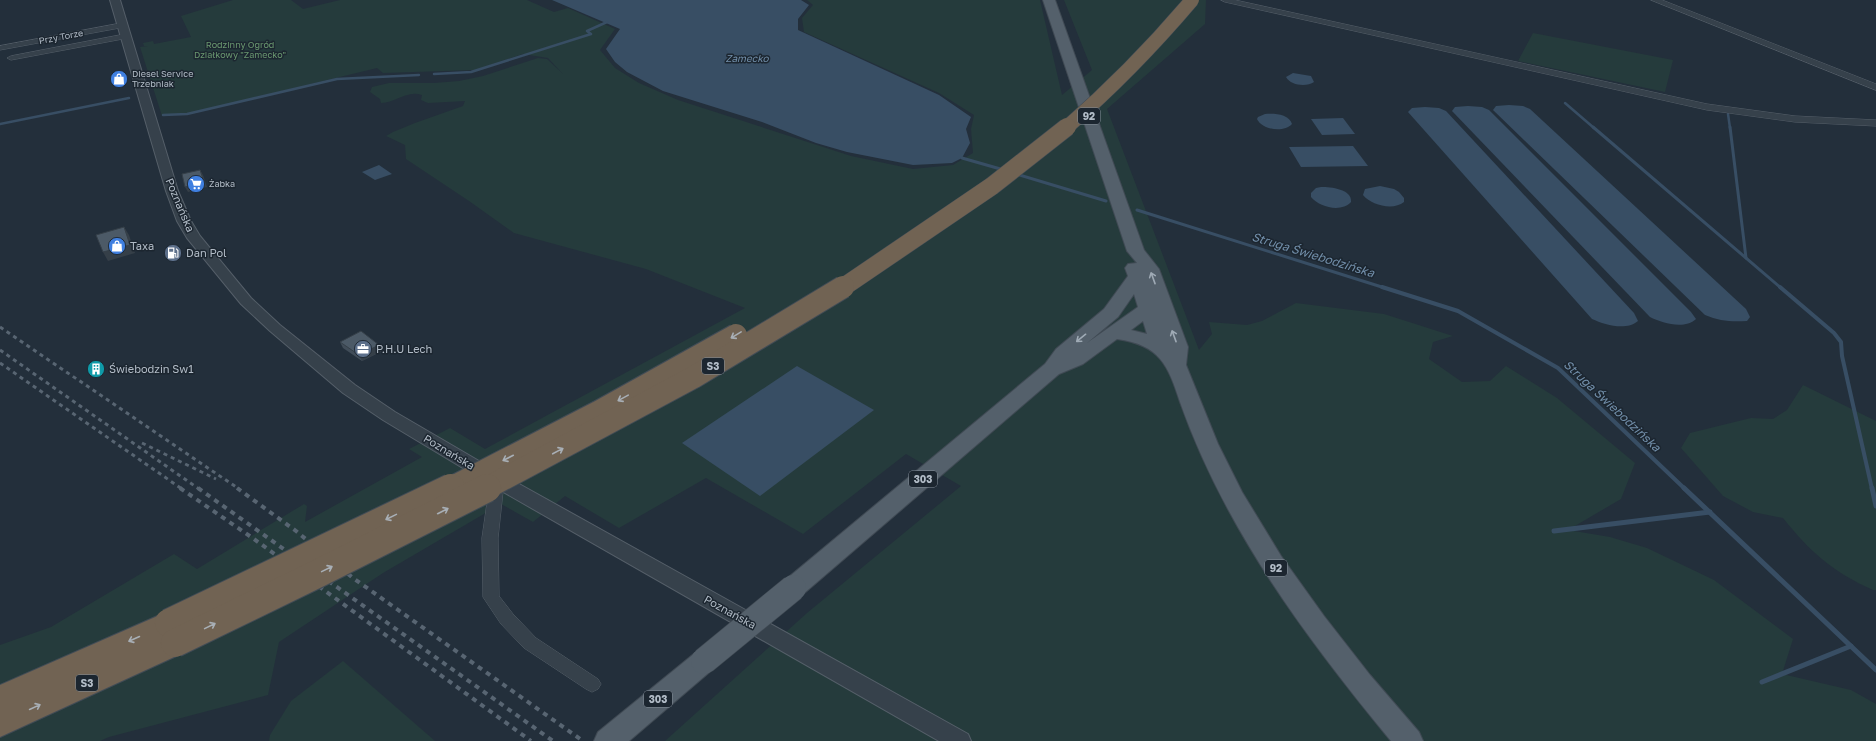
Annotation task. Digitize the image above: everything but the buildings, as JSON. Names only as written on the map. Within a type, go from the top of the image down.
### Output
[{"type":"highway","name":"S3","points":[[0,723],[366,530],[600,411],[730,338],[851,266],[954,197],[1047,128],[1115,70],[1178,0]]},
{"type":"highway","name":"S3","points":[[0,699],[172,633],[450,507],[612,422],[744,348],[869,271],[969,203],[1057,136],[1128,73],[1192,0]]},
{"type":"main road","name":"92","points":[[1049,0],[1136,251],[1150,269],[1156,309]]},
{"type":"main road","name":"92","points":[[1136,251],[1134,270],[1136,277],[1178,347],[1168,356],[1206,442],[1233,497],[1254,533],[1324,636],[1370,695],[1409,741]]},
{"type":"main road","name":"303","points":[[610,739],[794,588],[1052,369],[1062,353],[1111,314],[1136,277]]},
{"type":"main road","name":"303","points":[[1111,314],[1131,307],[1156,309]]},
{"type":"main road","name":"303","points":[[1052,369],[1076,360],[1114,333],[1156,309]]},
{"type":"main road","points":[[1114,333],[1136,336],[1168,356]]},
{"type":"street","name":"Poznańska","points":[[115,0],[172,191],[184,221],[194,238],[227,279],[246,301],[275,328],[349,389],[389,416],[497,480],[960,741]]},
{"type":"street","points":[[1225,0],[1714,108],[1795,119],[1876,122]]},
{"type":"street","points":[[1655,0],[1876,87]]},
{"type":"street","name":"Przy Torze","points":[[0,48],[123,31]]},
{"type":"street","points":[[11,58],[123,31]]},
{"type":"street","points":[[497,480],[490,538],[491,597],[507,619],[530,643],[592,684]]},
{"type":"green space","name":"Rodzinny Ogród Działkowy \"Zamecko\"","points":[[233,0],[291,0],[303,9],[340,0],[527,0],[554,12],[568,8],[615,29],[600,50],[615,68],[639,83],[678,100],[851,156],[913,169],[953,165],[973,153],[971,129],[974,115],[939,93],[804,32],[802,18],[813,5],[807,0],[1040,0],[1062,95],[1092,70],[1064,0],[1206,0],[1205,24],[1107,109],[1199,350],[1212,334],[1209,322],[1247,325],[1262,321],[1296,303],[1384,314],[1453,336],[1433,342],[1429,359],[1462,382],[1490,381],[1506,366],[1557,398],[1635,463],[1621,499],[1568,530],[1610,537],[1647,548],[1714,580],[1793,639],[1782,674],[1851,690],[1876,704],[1876,741],[665,741],[807,613],[961,486],[906,454],[803,534],[706,478],[619,528],[565,496],[533,522],[501,504],[383,573],[279,642],[268,695],[109,737],[100,741],[0,741],[0,645],[51,627],[174,554],[197,569],[304,504],[307,506],[305,522],[422,457],[409,449],[450,428],[485,449],[745,308],[646,269],[514,233],[406,159],[405,145],[386,136],[415,123],[463,106],[465,101],[428,103],[421,100],[422,95],[411,94],[381,103],[380,99],[370,92],[372,87],[389,83],[434,83],[459,81],[483,76],[538,58],[547,59],[563,74],[548,58],[523,54],[475,70],[383,73],[377,68],[187,114],[162,116],[140,47],[148,46],[144,46],[143,43],[153,41],[154,44],[191,37],[181,16]]},
{"type":"green space","points":[[1533,33],[1673,60],[1665,92],[1518,61]]},
{"type":"green space","points":[[1803,385],[1876,421],[1876,590],[1873,590],[1846,576],[1823,560],[1803,541],[1783,518],[1753,512],[1723,496],[1681,448],[1690,433],[1751,418],[1773,419],[1787,410]]},
{"type":"green space","points":[[343,661],[435,741],[269,741],[270,735],[291,701]]},
{"type":"water","name":"Zamecko","points":[[552,0],[801,0],[809,5],[798,19],[798,30],[939,95],[971,117],[966,129],[970,143],[962,158],[952,163],[913,165],[847,152],[816,143],[762,122],[663,91],[627,72],[615,62],[606,49],[620,29]]},
{"type":"water","points":[[1293,73],[1311,76],[1314,82],[1307,85],[1295,84],[1286,77]]},
{"type":"water","points":[[1496,106],[1523,106],[1530,109],[1746,309],[1750,317],[1747,321],[1725,321],[1705,315],[1493,110]]},
{"type":"water","points":[[1455,107],[1482,107],[1489,110],[1691,312],[1696,319],[1679,325],[1667,323],[1650,317],[1452,111]]},
{"type":"water","points":[[1412,108],[1439,108],[1446,111],[1634,313],[1638,321],[1628,326],[1615,326],[1592,319],[1408,112]]},
{"type":"water","points":[[1265,114],[1285,116],[1292,124],[1284,129],[1268,128],[1263,126],[1257,119]]},
{"type":"water","points":[[1343,118],[1355,134],[1322,135],[1311,119]]},
{"type":"water","points":[[1353,146],[1368,166],[1301,167],[1289,147]]},
{"type":"water","points":[[379,165],[392,174],[375,180],[362,172]]},
{"type":"water","points":[[1380,186],[1394,189],[1399,192],[1404,198],[1404,202],[1394,206],[1382,206],[1371,202],[1363,195],[1365,189]]},
{"type":"water","points":[[1316,188],[1335,188],[1345,192],[1348,194],[1351,202],[1342,207],[1336,208],[1319,204],[1311,197],[1311,193]]},
{"type":"water","points":[[797,366],[874,410],[760,496],[682,443]]},
{"type":"waterway","points":[[434,74],[471,72],[591,34],[587,31],[607,22]]},
{"type":"waterway","points":[[163,115],[187,114],[337,79],[419,75]]},
{"type":"waterway","points":[[0,124],[129,98]]},
{"type":"waterway","points":[[1565,103],[1594,128]]},
{"type":"waterway","points":[[1728,114],[1730,128]]},
{"type":"waterway","points":[[1593,127],[1781,288]]},
{"type":"waterway","points":[[1730,127],[1746,258]]},
{"type":"waterway","name":"Struga Świebodzińska","points":[[962,158],[1004,170]]},
{"type":"waterway","name":"Struga Świebodzińska","points":[[1016,174],[1106,201]]},
{"type":"waterway","name":"Struga Świebodzińska","points":[[1137,210],[1385,288]]},
{"type":"waterway","name":"Struga Świebodzińska","points":[[1382,287],[1458,311],[1558,368],[1685,489]]},
{"type":"waterway","points":[[1780,287],[1834,333],[1841,342],[1842,356],[1872,489]]},
{"type":"waterway","name":"Struga Świebodzińska","points":[[1684,488],[1709,512]]},
{"type":"waterway","points":[[1872,488],[1876,506]]},
{"type":"waterway","points":[[1554,531],[1709,512]]},
{"type":"waterway","name":"Struga Świebodzińska","points":[[1709,512],[1851,646]]},
{"type":"waterway","points":[[1762,682],[1851,646]]},
{"type":"waterway","name":"Struga Świebodzińska","points":[[1851,646],[1876,670]]},
{"type":"railway","points":[[0,327],[239,489]]},
{"type":"railway","points":[[0,350],[199,489]]},
{"type":"railway","points":[[0,363],[182,489]]},
{"type":"railway","points":[[142,443],[216,479]]},
{"type":"railway","points":[[180,488],[254,539],[531,741]]},
{"type":"railway","points":[[198,488],[553,741]]},
{"type":"railway","points":[[237,488],[296,531],[353,578],[583,741]]},
{"type":"place","name":"Diesel Service Trzebniak","points":[[119,79]]},
{"type":"place","name":"Żabka","points":[[196,184]]},
{"type":"place","name":"Taxa","points":[[117,246]]},
{"type":"place","name":"Dan Pol","points":[[173,253]]},
{"type":"place","name":"P.H.U Lech","points":[[363,349]]},
{"type":"place","name":"Świebodzin Sw1","points":[[96,369]]}]
